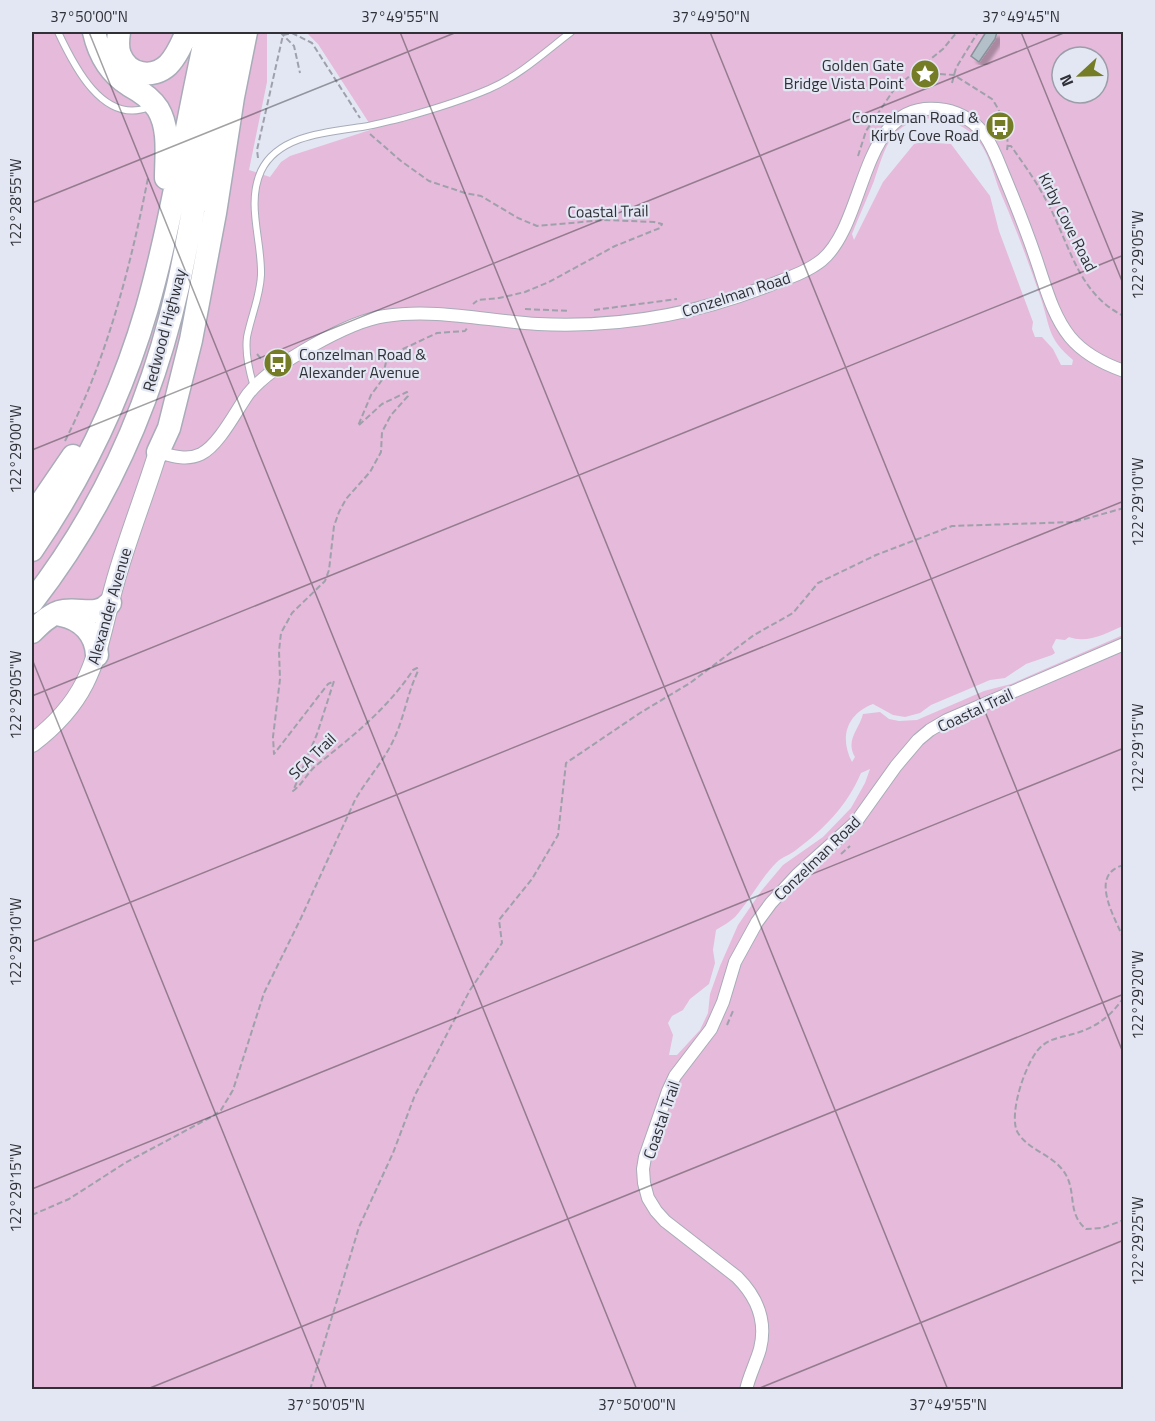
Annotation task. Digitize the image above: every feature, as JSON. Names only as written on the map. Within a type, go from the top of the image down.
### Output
[{"type":"highway","points":[[94,32],[102,56],[114,73],[155,104],[162,118],[165,131],[165,233]]},
{"type":"highway","points":[[119,32],[119,50],[123,61],[131,69],[145,74],[158,72],[170,64],[187,32]]},
{"type":"highway","name":"Redwood Highway","points":[[32,550],[81,470],[128,365],[146,310],[165,233],[207,32]]},
{"type":"highway","name":"Redwood Highway","points":[[32,602],[65,556],[98,503],[130,438],[149,388],[166,336],[178,285],[228,32]]},
{"type":"highway","points":[[158,452],[169,428],[191,340],[246,32]]},
{"type":"highway","points":[[32,516],[58,479],[128,365]]},
{"type":"highway","points":[[32,632],[50,616],[66,610],[99,611],[110,603]]},
{"type":"highway","points":[[50,616],[66,616],[82,624],[92,635],[97,655]]},
{"type":"main road","name":"Alexander Avenue","points":[[32,743],[71,705],[86,681],[97,655],[122,558],[158,452]]},
{"type":"street","name":"Conzelman Road","points":[[158,452],[184,458],[202,454],[216,440],[254,387],[308,349],[362,321],[402,314],[469,324],[609,322],[677,314],[743,296],[798,274],[818,263],[841,237],[879,141],[886,129],[900,118],[924,110],[946,110],[966,118],[986,136],[1028,236],[1050,301],[1064,328],[1084,350],[1124,371]]},
{"type":"street","name":"Conzelman Road","points":[[746,1389],[760,1350],[763,1334],[762,1317],[756,1301],[737,1277],[665,1221],[648,1198],[644,1183],[645,1158],[675,1076],[711,1029],[723,1002],[735,962],[757,922],[790,882],[856,822],[896,766],[918,740],[947,720],[1124,644]]},
{"type":"lane","points":[[58,32],[79,72],[93,90],[105,100],[122,110],[133,111],[155,104]]},
{"type":"lane","points":[[254,387],[247,346],[261,277],[255,206],[259,177],[272,155],[289,144],[327,132],[415,114],[489,89],[521,70],[571,32]]},
{"type":"path","points":[[280,32],[294,46],[300,73]]},
{"type":"path","points":[[857,159],[866,131],[895,88],[943,49],[957,32]]},
{"type":"path","points":[[952,83],[956,68],[978,33],[974,32]]},
{"type":"path","points":[[283,35],[292,33],[312,42],[360,116],[360,127]]},
{"type":"path","points":[[259,177],[257,150],[283,35]]},
{"type":"path","points":[[913,72],[954,75],[993,99],[1007,138],[1006,152]]},
{"type":"path","name":"Coastal Trail","points":[[360,127],[429,181],[492,200],[518,219],[537,226],[604,220],[662,224],[660,228],[615,246],[549,282],[525,292],[478,300],[472,306],[469,324]]},
{"type":"path","points":[[992,148],[1008,146]]},
{"type":"path","name":"Kirby Cove Road","points":[[1008,146],[1011,146],[1047,200],[1085,283],[1098,300],[1112,311],[1124,316]]},
{"type":"path","points":[[62,447],[86,395],[115,318],[131,259],[148,176]]},
{"type":"path","points":[[592,310],[640,306],[682,298]]},
{"type":"path","points":[[522,309],[581,312]]},
{"type":"path","name":"SCA Trail","points":[[32,1215],[69,1199],[125,1163],[213,1116],[221,1110],[233,1090],[264,993],[363,786],[384,759],[393,742],[418,671],[417,668],[413,670],[396,694],[374,717],[318,764],[293,791],[314,743],[334,681],[328,684],[284,738],[274,754],[273,737],[280,679],[281,633],[292,613],[327,577],[334,526],[339,512],[349,495],[374,465],[381,452],[382,432],[391,415],[408,396],[408,392],[403,393],[382,404],[358,426],[370,395],[382,380],[386,362],[409,346],[437,333],[469,324]]},
{"type":"path","points":[[254,344],[262,360],[270,363]]},
{"type":"path","points":[[310,1389],[359,1227],[393,1153],[415,1095],[470,990],[502,943],[499,920],[532,879],[558,835],[566,763],[640,713],[690,683],[754,634],[793,613],[818,584],[876,555],[952,526],[1074,522],[1124,508]]},
{"type":"path","points":[[840,854],[854,842]]},
{"type":"path","points":[[1124,865],[1109,872],[1105,893],[1124,940]]},
{"type":"path","points":[[1124,997],[1114,1011],[1097,1024],[1042,1045],[1034,1055],[1023,1081],[1013,1118],[1017,1132],[1025,1141],[1048,1156],[1062,1169],[1070,1183],[1073,1210],[1077,1222],[1086,1229],[1102,1228],[1124,1220]]},
{"type":"path","points":[[726,1027],[736,1004]]},
{"type":"shaded area","points":[[32,32],[267,32],[267,82],[249,170],[270,177],[281,162],[290,156],[373,129],[318,44],[306,32],[1123,32],[1123,626],[1090,638],[1056,639],[1052,647],[1055,653],[1052,655],[1026,664],[1005,678],[990,680],[931,705],[920,713],[905,717],[893,715],[873,704],[864,708],[852,720],[846,735],[846,744],[852,762],[855,757],[852,751],[852,740],[863,714],[880,712],[889,719],[917,720],[984,691],[1011,684],[1123,635],[1123,1389],[32,1389]],"holes":[[[932,118],[954,123],[967,130],[982,146],[1026,256],[1050,331],[1058,345],[1073,360],[1072,365],[1061,365],[1053,349],[1042,337],[1035,337],[1032,329],[1033,322],[999,231],[990,196],[951,144],[922,142],[914,144],[883,182],[854,240],[852,234],[882,157],[892,138],[898,130],[907,125],[918,120]],[[870,769],[851,808],[823,837],[783,865],[762,890],[738,925],[720,966],[710,994],[708,1013],[700,1030],[677,1055],[669,1055],[673,1035],[668,1023],[672,1016],[683,1010],[690,999],[709,984],[715,963],[713,950],[716,930],[735,917],[777,862],[794,852],[834,816],[849,796],[861,773]]]},
{"type":"building","points":[[986,32],[997,32],[995,39],[979,62],[971,56]]},
{"type":"place","name":"Golden Gate Bridge Vista Point","points":[[925,74]]},
{"type":"place","name":"Conzelman Road & Kirby Cove Road","points":[[1000,126]]},
{"type":"place","name":"Conzelman Road & Alexander Avenue","points":[[278,363]]}]
